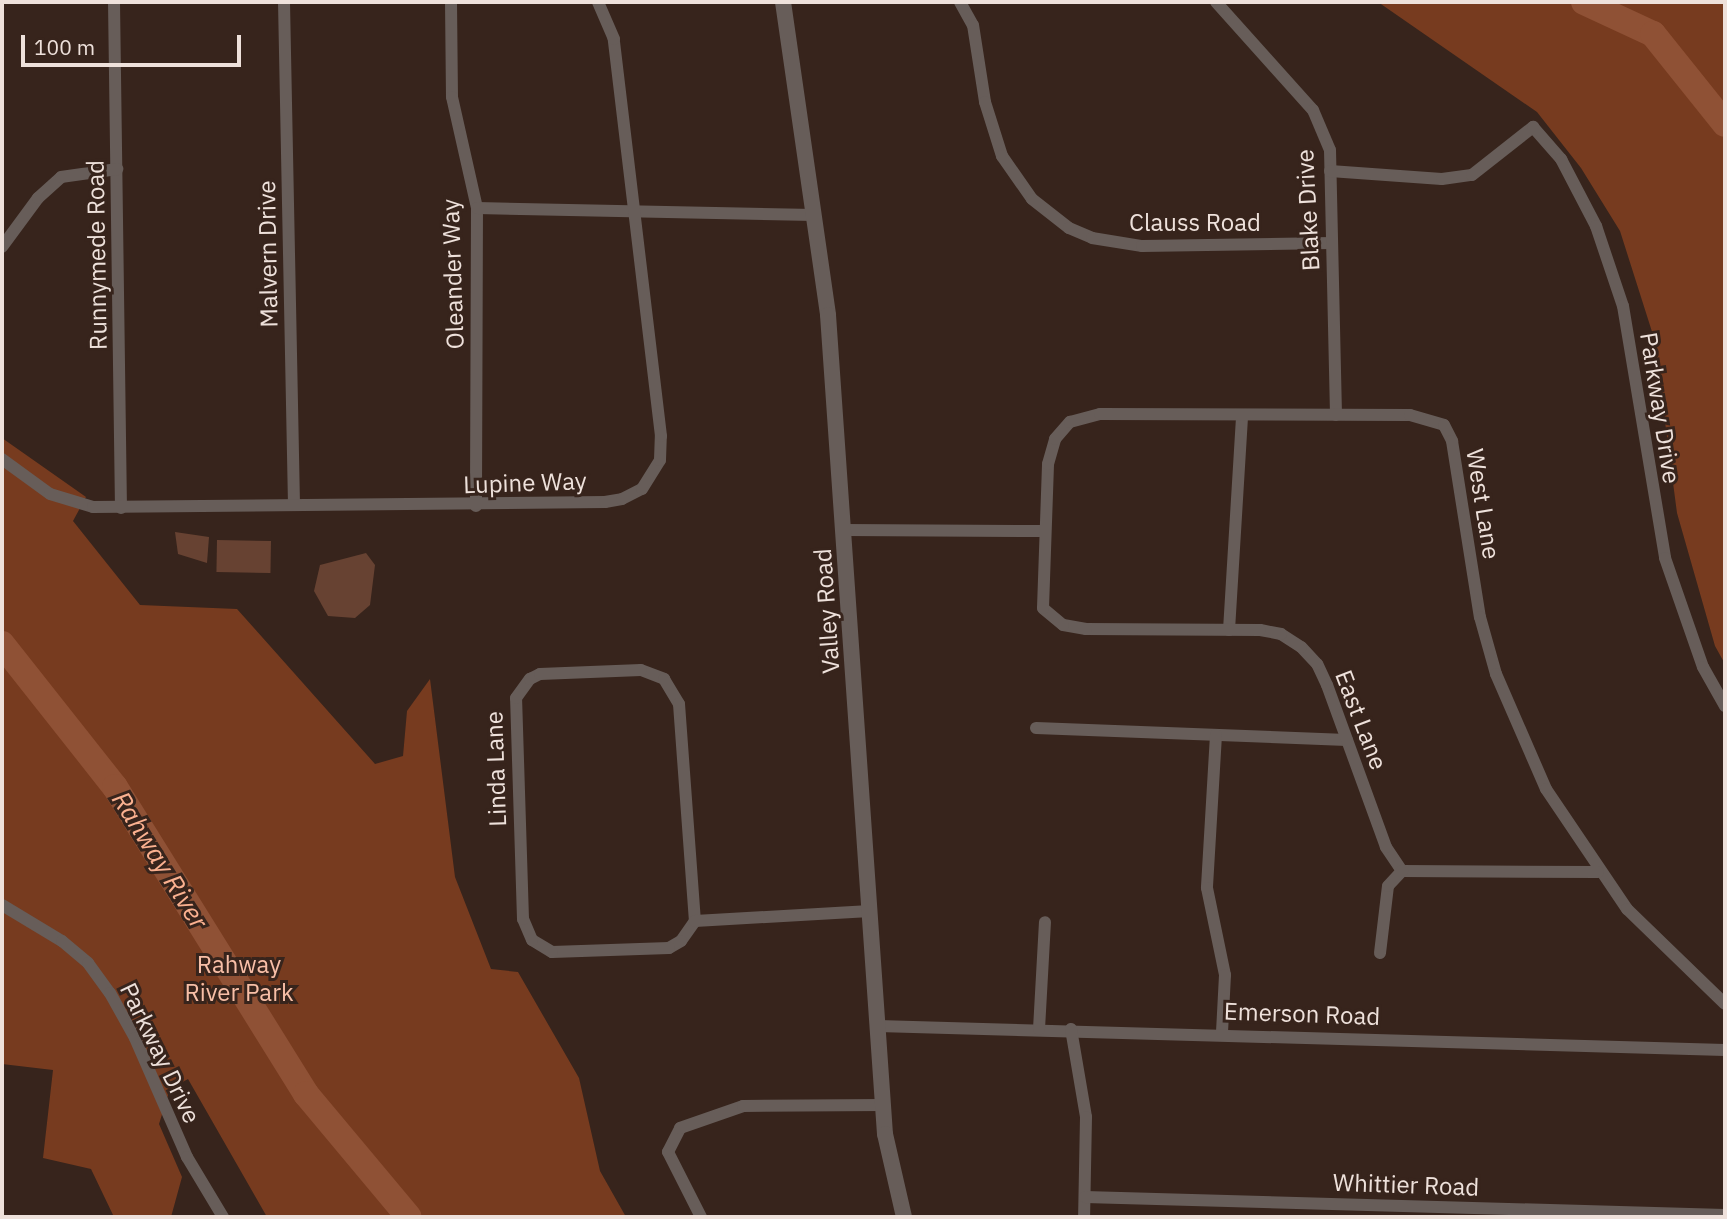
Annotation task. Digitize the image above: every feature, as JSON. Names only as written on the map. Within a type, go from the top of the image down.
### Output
[{"type":"street","name":"Runnymede Road","points":[[114,2],[121,508]]},
{"type":"street","name":"Malvern Drive","points":[[284,2],[294,505]]},
{"type":"street","name":"Oleander Way","points":[[451,2],[452,97],[477,208],[476,506]]},
{"type":"street","name":"Lupine Way","points":[[2,459],[51,494],[73,505],[121,508],[476,506],[622,499],[642,489],[656,470],[661,436],[614,39],[598,2]]},
{"type":"street","name":"Valley Road","points":[[783,2],[828,315],[883,1105],[892,1175],[904,1217]]},
{"type":"street","name":"Clauss Road","points":[[960,2],[973,25],[990,122],[1002,156],[1032,199],[1069,228],[1092,238],[1142,246],[1332,243]]},
{"type":"street","name":"Blake Drive","points":[[1216,2],[1313,110],[1330,150],[1336,415]]},
{"type":"street","name":"Parkway Drive","points":[[1330,172],[1442,179],[1472,175],[1533,127],[1561,159],[1596,226],[1623,306],[1665,558],[1703,667],[1725,706]]},
{"type":"street","points":[[2,247],[38,198],[61,177],[117,169]]},
{"type":"street","points":[[477,208],[814,215]]},
{"type":"street","name":"West Lane","points":[[1044,531],[1048,464],[1055,439],[1070,422],[1100,415],[1410,415],[1444,425],[1451,441],[1480,617],[1496,674],[1546,789],[1598,872],[1627,909],[1725,1004]]},
{"type":"street","points":[[1229,630],[1242,415]]},
{"type":"street","points":[[844,530],[1044,531]]},
{"type":"street","name":"East Lane","points":[[1044,531],[1041,597],[1052,620],[1063,625],[1282,634],[1301,647],[1317,664],[1386,847],[1402,871]]},
{"type":"street","name":"Linda Lane","points":[[641,670],[653,673],[673,688],[680,717],[695,921],[681,941],[655,951],[552,952],[532,940],[523,919],[513,709],[516,698],[530,679],[548,672],[641,670]]},
{"type":"street","points":[[1036,728],[1347,740]]},
{"type":"street","points":[[1216,735],[1207,888],[1225,975],[1222,1032]]},
{"type":"street","points":[[1380,953],[1388,886],[1402,871],[1598,872]]},
{"type":"street","name":"Parkway Drive","points":[[2,905],[62,941],[88,963],[110,993],[135,1038],[187,1157],[223,1217]]},
{"type":"street","points":[[695,921],[870,911]]},
{"type":"street","points":[[1039,1029],[1045,922]]},
{"type":"street","name":"Emerson Road","points":[[878,1026],[1222,1032],[1725,1050]]},
{"type":"street","points":[[1071,1030],[1084,1088],[1084,1217]]},
{"type":"street","points":[[701,1217],[668,1152],[680,1128],[743,1106],[883,1105]]},
{"type":"street","name":"Whittier Road","points":[[1084,1197],[1282,1203],[1440,1212],[1725,1215]]},
{"type":"street","points":[[1282,1203],[1282,1217]]},
{"type":"shaded area","points":[[175,532],[209,537],[207,563],[178,554]]},
{"type":"shaded area","points":[[217,540],[271,541],[270,573],[216,572]]},
{"type":"shaded area","points":[[366,553],[375,565],[370,605],[355,618],[328,616],[314,591],[320,565]]},
{"type":"green space","points":[[1378,2],[1725,2],[1725,664],[1715,646],[1677,513],[1654,338],[1620,231],[1581,168],[1537,112]]},
{"type":"green space","name":"Rahway River Park","points":[[2,438],[86,497],[73,521],[140,605],[237,609],[375,764],[403,756],[407,711],[430,679],[455,877],[491,969],[518,972],[579,1078],[600,1171],[626,1217],[267,1217],[188,1079],[170,1089],[159,1124],[182,1177],[171,1217],[114,1217],[91,1169],[43,1158],[53,1070],[2,1064]]},
{"type":"waterway","name":"Rahway River","points":[[1584,2],[1653,34],[1725,124]]},
{"type":"waterway","name":"Rahway River","points":[[2,644],[115,787],[306,1094],[409,1217]]}]
